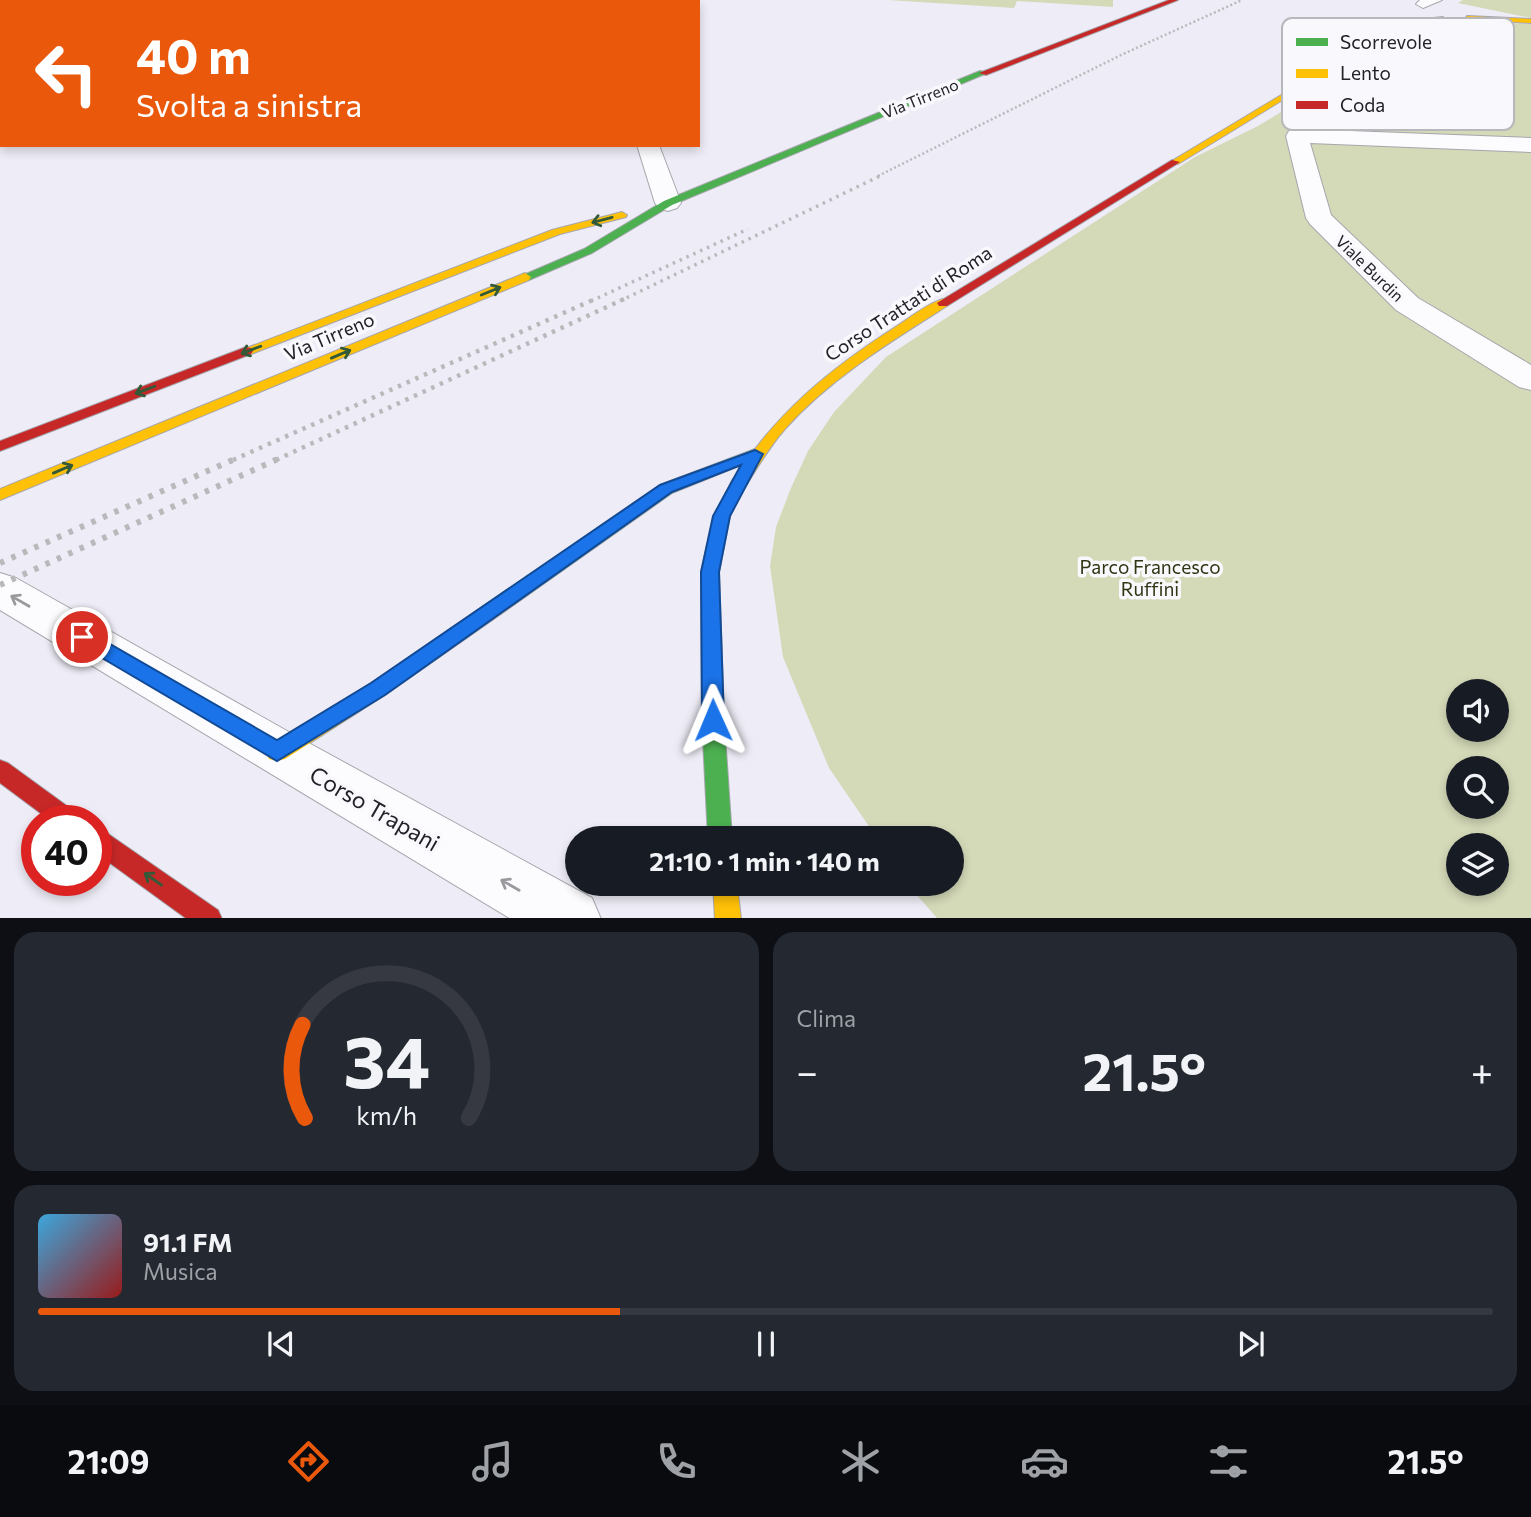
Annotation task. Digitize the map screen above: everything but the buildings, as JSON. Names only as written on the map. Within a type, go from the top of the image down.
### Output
[{"type":"street","name":"Via Tirreno","points":[[0,495],[588,251],[668,203],[917,98],[1175,0]]},
{"type":"street","points":[[1439,5],[1469,15]]},
{"type":"street","points":[[1405,12],[1439,5],[1469,15],[1500,18]]},
{"type":"street","name":"Corso Trattati di Roma","points":[[1395,18],[1405,12],[1439,5]]},
{"type":"street","name":"Corso Trattati di Roma","points":[[719,826],[713,720],[710,572],[722,516],[755,454],[827,379],[894,333],[1282,89]]},
{"type":"street","name":"Viale Burdin","points":[[1531,145],[1297,136],[1319,218],[1407,304],[1531,380]]},
{"type":"street","points":[[649,147],[668,203]]},
{"type":"street","name":"Via Tirreno","points":[[0,446],[556,232],[668,203]]},
{"type":"street","points":[[277,752],[378,689],[666,489],[755,454]]},
{"type":"street","name":"Corso Trapani","points":[[0,589],[567,918]]},
{"type":"street","points":[[0,770],[47,805]]},
{"type":"street","points":[[112,850],[208,918]]},
{"type":"street","points":[[726,896],[728,918]]},
{"type":"green space","points":[[888,0],[1113,0],[1113,7],[1017,1],[1014,8]]},
{"type":"green space","points":[[1463,0],[1531,0],[1531,18],[1458,3]]},
{"type":"green space","name":"Parco Francesco Ruffini","points":[[1514,24],[1531,24],[1531,918],[937,918],[918,896],[964,896],[964,826],[869,826],[829,768],[783,657],[770,566],[776,527],[808,451],[834,412],[886,357],[1195,157],[1282,111],[1282,130],[1514,130]]},
{"type":"railway","points":[[878,176],[1121,55],[1242,0]]},
{"type":"railway","points":[[620,301],[882,175]]},
{"type":"railway","points":[[591,301],[748,229]]},
{"type":"railway","points":[[233,460],[595,299]]},
{"type":"railway","points":[[276,460],[624,299]]},
{"type":"railway","points":[[0,563],[237,458]]},
{"type":"railway","points":[[0,585],[280,458]]},
{"type":"traffic: fast","points":[[525,277],[588,251],[668,203],[983,73]]},
{"type":"traffic: fast","points":[[508,599],[666,489],[755,454]]},
{"type":"traffic: fast","points":[[719,826],[713,720],[710,572],[722,516],[739,483]]},
{"type":"traffic: slow","points":[[1514,20],[1531,21]]},
{"type":"traffic: slow","points":[[1175,162],[1282,97]]},
{"type":"traffic: slow","points":[[246,351],[556,232],[622,215]]},
{"type":"traffic: slow","points":[[0,495],[525,277]]},
{"type":"traffic: slow","points":[[739,483],[778,427],[828,380],[943,303]]},
{"type":"traffic: slow","points":[[277,752],[378,689],[508,599]]},
{"type":"traffic: slow","points":[[726,896],[728,918]]},
{"type":"traffic: jam","points":[[983,73],[1175,0]]},
{"type":"traffic: jam","points":[[943,303],[1175,162]]},
{"type":"traffic: jam","points":[[0,446],[246,351]]},
{"type":"traffic: jam","points":[[0,770],[48,805]]},
{"type":"traffic: jam","points":[[112,850],[208,918]]},
{"type":"route","points":[[82,637],[277,752],[378,689],[666,489],[755,454],[722,516],[710,572],[713,720]]}]
